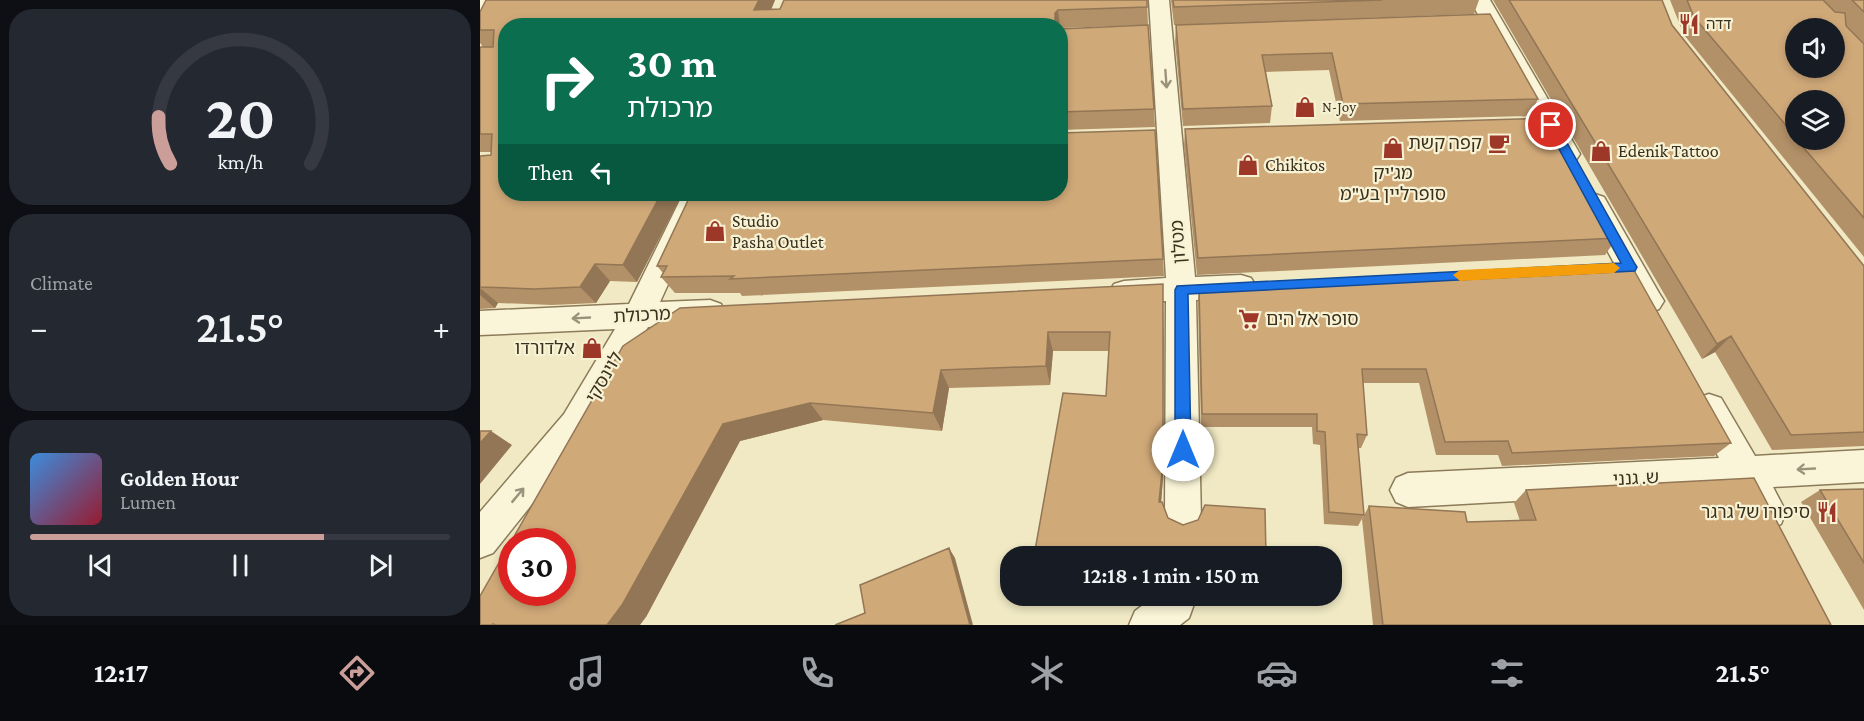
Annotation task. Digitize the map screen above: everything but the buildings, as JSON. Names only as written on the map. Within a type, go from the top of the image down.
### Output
[{"type":"street","points":[[480,8],[484,0]]},
{"type":"street","name":"מטלון","points":[[1159,0],[1175,32],[1171,135],[1181,290],[1184,520]]},
{"type":"street","points":[[1480,0],[1481,22],[1551,125],[1661,322]]},
{"type":"street","points":[[1138,34],[1175,32]]},
{"type":"street","points":[[1521,126],[1551,125]]},
{"type":"street","name":"לוינסקי","points":[[480,540],[576,424],[639,315],[693,201]]},
{"type":"street","points":[[1598,269],[1630,267]]},
{"type":"street","points":[[1101,293],[1272,285]]},
{"type":"street","name":"מרכולת","points":[[480,323],[734,311]]},
{"type":"street","points":[[1694,382],[1786,544]]},
{"type":"street","name":"ש. גנני","points":[[1408,490],[1864,466]]},
{"type":"slow traffic","points":[[1460,275],[1614,268]]},
{"type":"place","name":"דדה","points":[[1689,24]]},
{"type":"place","name":"N-Joy","points":[[1305,107]]},
{"type":"place","name":"קפה קשת","points":[[1499,143]]},
{"type":"place","name":"מג'יק סופרליין בע\"מ","points":[[1393,148]]},
{"type":"place","name":"Edenik Tattoo","points":[[1601,151]]},
{"type":"place","name":"Chikitos","points":[[1248,165]]},
{"type":"place","name":"Studio Pasha Outlet","points":[[715,231]]},
{"type":"place","name":"סופר אל הים","points":[[1249,319]]},
{"type":"place","name":"אלדורדו","points":[[592,348]]},
{"type":"place","name":"סיפורו של גרגר","points":[[1827,512]]},
{"type":"route","points":[[1183,450],[1181,290],[1630,267],[1551,125]]}]
